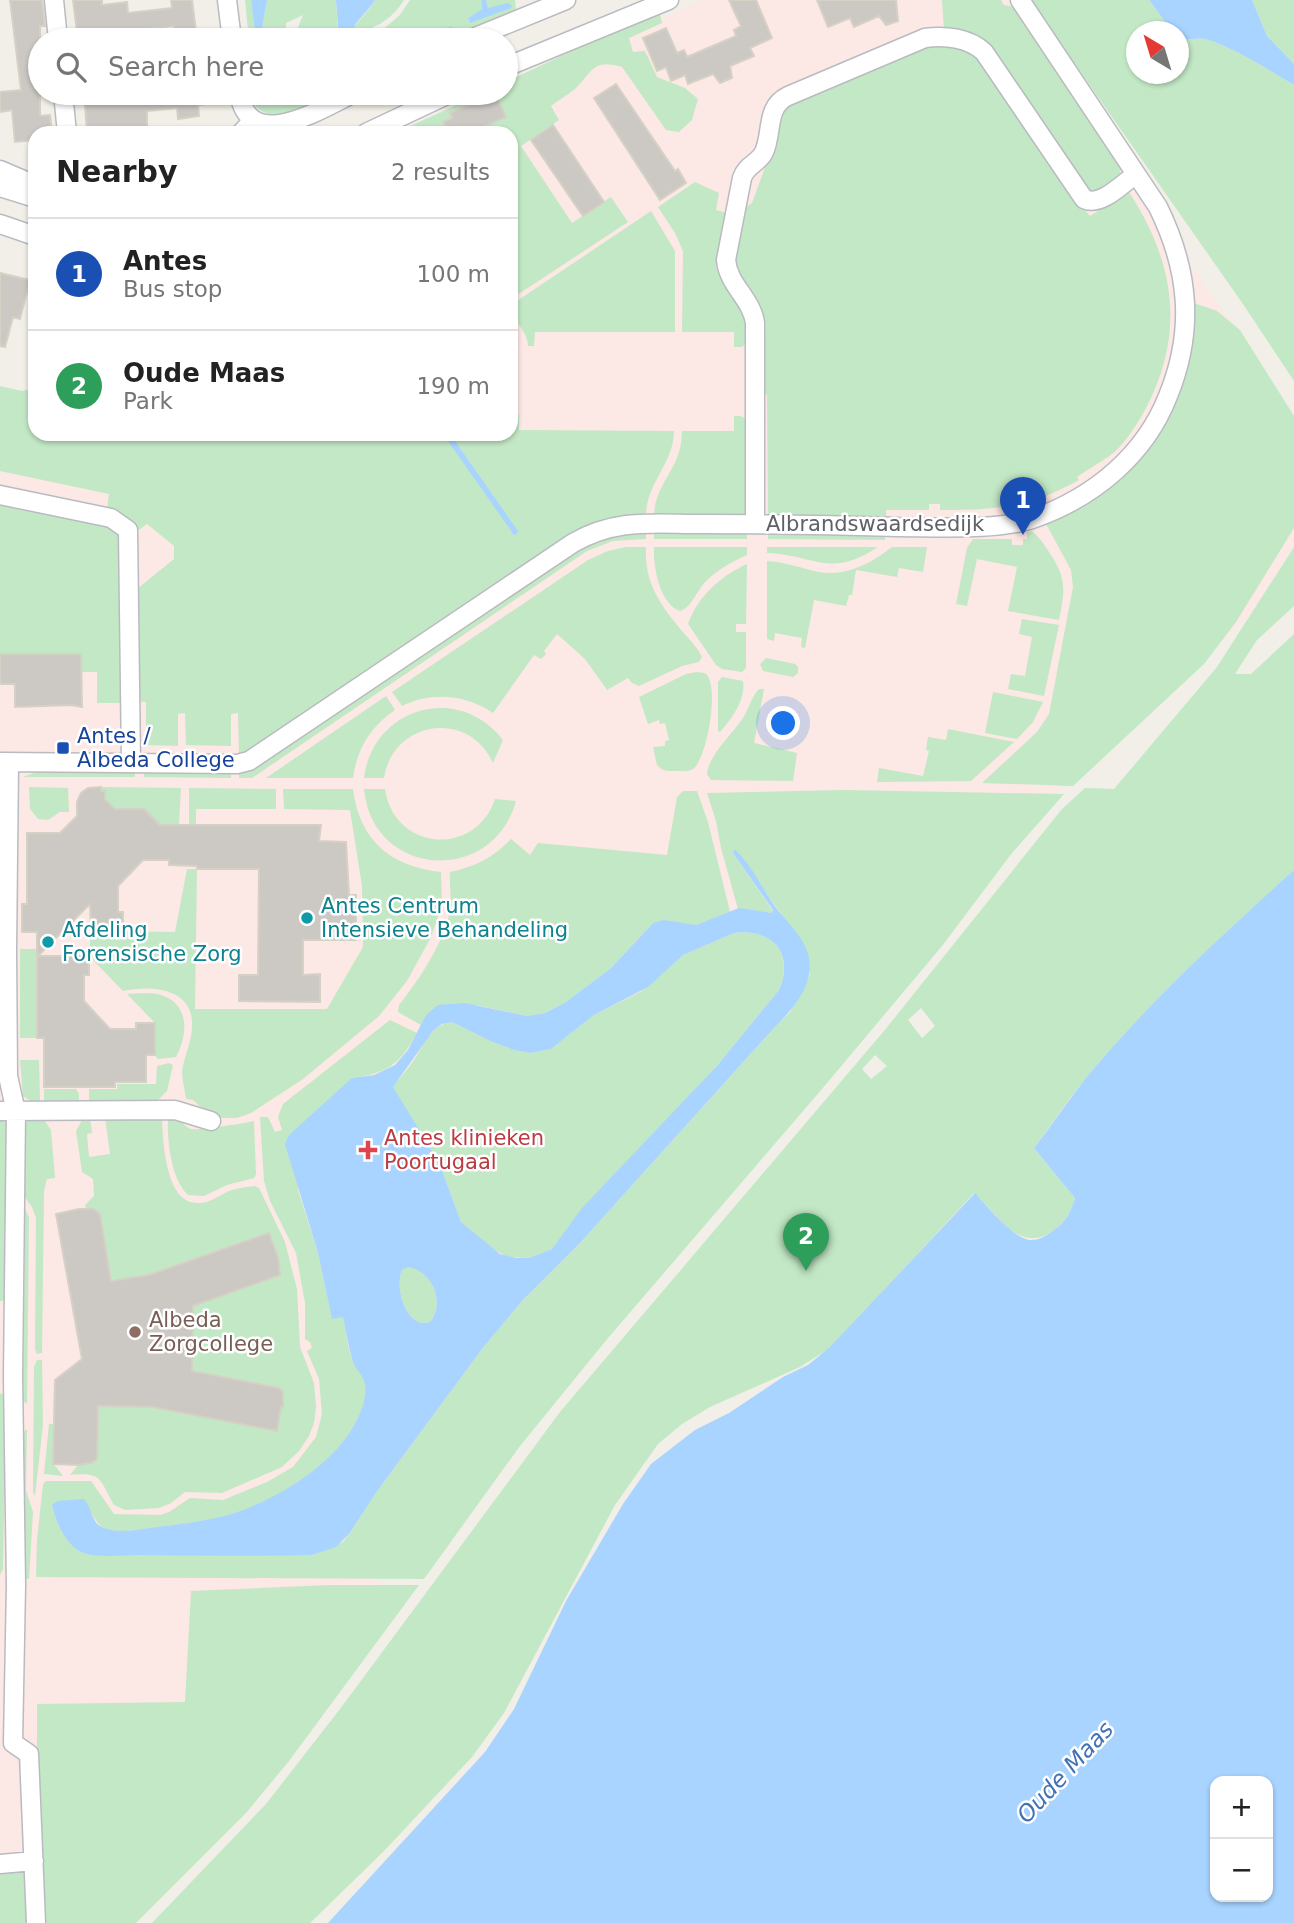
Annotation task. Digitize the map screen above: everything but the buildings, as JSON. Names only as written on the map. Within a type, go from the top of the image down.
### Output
[{"type":"street","points":[[54,0],[57,28]]},
{"type":"street","points":[[227,0],[230,28]]},
{"type":"street","points":[[497,28],[566,0]]},
{"type":"street","points":[[518,62],[669,0]]},
{"type":"street","name":"Albrandswaardsedijk","points":[[36,1923],[29,1754],[13,1743],[8,1672],[5,762],[237,764],[254,760],[589,534],[612,526],[755,524],[964,527],[1033,519],[1091,490],[1127,461],[1157,419],[1170,392],[1180,359],[1186,313],[1185,296],[1174,243],[1158,207],[1020,0]]},
{"type":"street","name":"Albrandswaardsedijk","points":[[755,524],[755,323],[753,312],[729,273],[726,260],[742,178],[746,168],[763,155],[773,112],[778,103],[788,96],[925,38],[942,36],[972,43],[984,52],[1084,200],[1100,200],[1136,174]]},
{"type":"street","points":[[64,105],[66,126]]},
{"type":"street","points":[[241,105],[247,126]]},
{"type":"street","points":[[256,126],[287,123],[327,105]]},
{"type":"street","points":[[381,126],[426,105]]},
{"type":"street","points":[[0,170],[28,183]]},
{"type":"street","points":[[0,187],[28,196]]},
{"type":"street","points":[[0,224],[28,234]]},
{"type":"street","points":[[0,495],[111,518],[128,530],[131,763]]},
{"type":"street","points":[[8,1112],[175,1110],[211,1121]]},
{"type":"street","points":[[0,1864],[34,1861]]},
{"type":"shaded area","name":"Antes klinieken Poortugaal","points":[[702,0],[1008,0],[1294,415],[1294,575],[969,872],[502,1429],[106,1923],[0,1923],[0,392],[28,426],[28,441],[518,441],[518,127],[539,77]]},
{"type":"green space","points":[[245,0],[251,0],[256,28],[248,28]]},
{"type":"green space","points":[[267,0],[336,0],[338,28],[298,28],[303,15],[286,23],[286,28],[262,28]]},
{"type":"green space","points":[[375,0],[404,0],[382,23],[370,28],[354,28]]},
{"type":"green space","points":[[410,0],[481,0],[482,9],[468,18],[470,22],[512,6],[488,8],[486,0],[515,0],[516,11],[476,28],[385,28],[400,15]]},
{"type":"green space","points":[[942,0],[1001,0],[1004,5],[1014,7],[1118,163],[1121,169],[1119,178],[1094,195],[1085,194],[986,45],[944,31]]},
{"type":"green space","points":[[1030,0],[1149,0],[1165,21],[1126,21],[1126,84],[1189,84],[1189,40],[1202,39],[1239,53],[1294,85],[1294,381]]},
{"type":"green space","points":[[1252,0],[1294,0],[1294,64],[1267,36]]},
{"type":"green space","points":[[659,10],[662,23],[629,38],[633,52],[645,51],[657,77],[685,88],[698,99],[692,120],[679,132],[666,130],[622,67],[604,64],[594,69],[575,89],[551,106],[559,120],[521,146],[572,223],[611,197],[628,222],[518,294],[518,126],[410,126],[457,105],[518,105],[518,76]]},
{"type":"green space","points":[[934,42],[972,49],[1075,199],[1090,216],[1129,192],[1157,245],[1170,299],[1170,326],[1158,381],[1145,410],[1119,448],[1077,477],[1079,480],[1028,502],[996,508],[940,510],[940,504],[929,504],[929,510],[886,510],[886,517],[768,517],[767,396],[763,391],[765,321],[758,305],[737,275],[735,267],[734,251],[742,210],[752,203],[771,151],[782,106]]},
{"type":"green space","points":[[310,105],[287,114],[275,115],[265,113],[255,106]]},
{"type":"green space","points":[[695,182],[719,193],[716,210],[727,213],[716,267],[748,318],[747,343],[742,347],[734,347],[734,332],[682,332],[683,251],[658,207]]},
{"type":"green space","points":[[651,211],[675,251],[675,332],[535,332],[534,346],[528,346],[518,323],[518,300]]},
{"type":"green space","points":[[1194,303],[1217,311],[1240,330],[1294,416],[1294,528],[1236,622],[1204,664],[1073,786],[982,783],[1037,732],[1049,714],[1073,587],[1071,570],[1045,522],[1087,502],[1117,481],[1138,461],[1155,439],[1180,388],[1188,360]]},
{"type":"green space","points":[[0,386],[22,391],[28,390],[28,441],[518,441],[518,415],[519,430],[674,431],[670,453],[650,493],[646,516],[606,520],[580,530],[248,753],[239,755],[238,713],[231,714],[231,746],[186,745],[185,713],[178,714],[178,746],[146,745],[146,702],[136,701],[137,589],[174,559],[174,546],[147,524],[139,530],[114,511],[107,509],[109,494],[0,471]]},
{"type":"green space","points":[[734,416],[746,419],[747,517],[654,516],[659,493],[678,456],[682,431],[734,431]]},
{"type":"green space","points":[[0,504],[113,526],[123,535],[122,703],[97,703],[97,672],[82,672],[81,654],[0,654]]},
{"type":"green space","points":[[1032,531],[1055,561],[1062,577],[1063,593],[1059,620],[1008,611],[1017,567],[977,559],[967,606],[956,604],[967,548],[973,539],[1012,539],[1012,545],[1023,545],[1023,539],[1027,539],[1027,533]]},
{"type":"green space","points":[[633,532],[646,533],[646,539],[613,541],[587,551],[252,778],[239,778],[239,772],[263,763],[587,544],[604,537]]},
{"type":"green space","points":[[654,533],[747,533],[747,539],[654,539]]},
{"type":"green space","points":[[768,533],[885,533],[885,540],[768,539]]},
{"type":"green space","points":[[626,547],[646,547],[648,571],[655,592],[667,612],[700,653],[702,657],[699,662],[682,666],[639,686],[628,678],[607,690],[585,659],[557,634],[541,659],[534,655],[493,713],[472,702],[449,697],[425,698],[402,706],[392,692],[588,560]]},
{"type":"green space","points":[[654,547],[747,547],[747,555],[710,578],[691,603],[680,611],[673,607],[662,592],[656,573]]},
{"type":"green space","points":[[767,547],[878,547],[847,562],[822,563],[767,553]]},
{"type":"green space","points":[[892,547],[927,547],[923,572],[899,568],[897,577],[856,570],[852,595],[849,595],[846,606],[814,600],[805,648],[801,647],[802,638],[775,633],[774,641],[767,639],[767,561],[821,572],[843,572],[864,565]]},
{"type":"green space","points":[[1294,547],[1294,606],[1257,640],[1235,674],[1251,674],[1294,634],[1294,870],[1186,971],[1134,1024],[1085,1079],[1034,1148],[1075,1198],[1064,1220],[1041,1237],[1020,1235],[1001,1221],[974,1193],[830,1348],[800,1367],[710,1407],[682,1424],[658,1444],[615,1505],[504,1713],[472,1757],[385,1850],[310,1923],[152,1923],[266,1804],[340,1709],[560,1412],[884,1031],[1062,809],[1085,788],[1114,789],[1217,667]],"holes":[[[921,1008],[935,1026],[922,1038],[908,1020]],[[875,1055],[887,1066],[871,1079],[862,1069]]]},
{"type":"green space","points":[[747,564],[746,624],[736,624],[736,632],[746,632],[746,668],[742,672],[722,669],[716,665],[688,624],[698,604],[711,588],[728,574]]},
{"type":"green space","points":[[1022,619],[1059,625],[1044,696],[1008,689],[1011,674],[1025,676],[1032,637],[1019,634]]},
{"type":"green space","points":[[766,658],[795,664],[798,673],[793,677],[763,671],[760,664]]},
{"type":"green space","points":[[697,672],[707,675],[712,694],[710,724],[703,752],[691,770],[664,770],[657,765],[653,747],[665,746],[665,741],[669,740],[665,723],[660,724],[659,720],[648,724],[639,697],[686,674]]},
{"type":"green space","points":[[722,677],[743,681],[743,688],[737,708],[720,732],[718,682]]},
{"type":"green space","points":[[759,689],[764,689],[754,743],[797,753],[793,781],[711,780],[707,774],[712,759],[743,718]]},
{"type":"green space","points":[[993,692],[1043,702],[1033,722],[1017,739],[985,733]]},
{"type":"green space","points":[[386,696],[395,710],[378,724],[361,748],[353,778],[266,778]]},
{"type":"green space","points":[[446,708],[477,718],[491,727],[503,740],[493,763],[482,746],[467,734],[433,728],[416,734],[401,744],[390,758],[384,778],[364,778],[373,749],[391,726],[416,712]]},
{"type":"green space","points":[[948,729],[1014,742],[971,781],[877,782],[879,768],[923,776],[929,751],[926,750],[928,737],[946,740]]},
{"type":"green space","points":[[39,771],[135,771],[135,777],[23,777]]},
{"type":"green space","points":[[144,771],[231,772],[231,778],[144,777]]},
{"type":"green space","points":[[29,787],[68,788],[69,812],[60,812],[48,820],[38,819],[30,809]]},
{"type":"green space","points":[[101,787],[181,788],[179,825],[162,825],[161,828],[144,809],[133,809],[125,818],[105,799],[105,791],[101,791]]},
{"type":"green space","points":[[189,788],[276,789],[276,809],[196,809],[196,825],[189,825]]},
{"type":"green space","points":[[283,789],[353,789],[362,823],[380,848],[407,864],[441,872],[442,906],[430,939],[407,981],[379,1016],[303,1079],[251,1113],[237,1118],[216,1118],[193,1100],[186,1099],[182,1072],[192,1023],[185,1002],[177,995],[156,989],[123,991],[89,956],[91,931],[175,932],[187,869],[197,869],[195,1009],[327,1009],[363,947],[362,886],[350,810],[284,809]]},
{"type":"green space","points":[[364,789],[385,789],[391,810],[403,825],[418,835],[436,839],[454,838],[471,831],[485,818],[495,799],[516,801],[503,829],[484,848],[460,858],[434,860],[410,854],[388,840],[372,819]]},
{"type":"green space","points":[[845,790],[1064,794],[1012,853],[942,946],[608,1338],[520,1446],[424,1579],[36,1577],[37,1540],[43,1484],[46,1481],[91,1481],[114,1514],[160,1515],[190,1498],[223,1500],[267,1482],[293,1467],[316,1437],[322,1414],[319,1379],[307,1351],[312,1348],[310,1342],[305,1339],[305,1303],[296,1253],[270,1201],[264,1181],[260,1117],[268,1117],[275,1132],[282,1130],[278,1117],[283,1104],[390,1020],[417,1033],[405,1052],[392,1065],[375,1073],[352,1078],[298,1190],[318,1253],[332,1318],[343,1316],[352,1359],[366,1387],[364,1402],[356,1422],[344,1441],[310,1474],[290,1488],[248,1509],[220,1517],[115,1531],[101,1527],[90,1512],[52,1505],[56,1520],[69,1541],[88,1554],[312,1555],[343,1542],[482,1349],[522,1301],[580,1243],[790,1012],[810,974],[803,944],[734,849],[733,853],[773,911],[738,909],[707,793]]},
{"type":"green space","points":[[683,791],[697,791],[708,822],[730,912],[696,925],[653,923],[611,968],[566,1002],[545,1013],[527,1016],[476,1005],[426,1015],[421,1025],[398,1012],[399,1005],[423,972],[443,934],[450,910],[450,872],[484,860],[511,839],[530,855],[538,843],[667,855],[677,797]]},
{"type":"green space","points":[[734,933],[760,935],[777,946],[784,965],[779,990],[716,1067],[552,1249],[529,1258],[508,1257],[491,1248],[461,1222],[439,1162],[392,1087],[429,1036],[439,1027],[452,1022],[514,1050],[530,1053],[551,1049],[594,1015],[642,991],[683,955]]},
{"type":"green space","points":[[20,949],[36,949],[37,1038],[20,1038]]},
{"type":"green space","points":[[127,994],[161,995],[177,1005],[182,1013],[184,1030],[176,1057],[158,1059],[155,1055],[155,1023]]},
{"type":"green space","points":[[20,1060],[39,1060],[40,1102],[23,1096]]},
{"type":"green space","points":[[169,1063],[173,1065],[167,1091],[157,1101],[89,1102],[89,1089],[117,1089],[117,1084],[156,1084],[157,1066]]},
{"type":"green space","points":[[44,1089],[76,1089],[79,1102],[44,1102]]},
{"type":"green space","points":[[90,1117],[92,1133],[87,1134],[89,1157],[110,1154],[105,1117],[162,1117],[168,1170],[179,1194],[188,1201],[203,1203],[235,1189],[255,1186],[259,1188],[285,1242],[297,1289],[300,1347],[314,1383],[316,1407],[309,1436],[299,1451],[282,1467],[222,1493],[185,1492],[159,1508],[125,1510],[114,1505],[99,1479],[89,1475],[70,1475],[78,1465],[92,1463],[96,1459],[98,1406],[162,1408],[276,1431],[282,1391],[277,1387],[192,1371],[193,1305],[278,1275],[278,1257],[269,1234],[158,1273],[111,1281],[100,1215],[97,1210],[86,1209],[85,1205],[94,1196],[93,1179],[82,1172],[76,1131],[82,1120]]},
{"type":"green space","points":[[172,1117],[191,1129],[254,1121],[254,1178],[227,1185],[204,1196],[188,1195],[182,1188],[171,1159],[168,1119]]},
{"type":"green space","points":[[0,1118],[8,1124],[6,1300],[0,1301]]},
{"type":"green space","points":[[32,1118],[45,1121],[51,1130],[55,1178],[47,1179],[44,1191],[42,1353],[37,1354],[36,1218],[24,1196],[22,1128],[24,1123]]},
{"type":"green space","points":[[25,1209],[29,1217],[27,1404],[23,1401]]},
{"type":"green space","points":[[408,1266],[424,1274],[434,1288],[437,1306],[430,1322],[415,1320],[404,1306],[400,1278],[402,1270]]},
{"type":"green space","points":[[37,1360],[42,1360],[43,1424],[35,1496],[34,1367]]},
{"type":"green space","points":[[0,1393],[6,1396],[3,1569],[0,1575]]},
{"type":"green space","points":[[49,1424],[54,1424],[53,1463],[63,1476],[44,1474]]},
{"type":"green space","points":[[27,1429],[26,1490],[33,1512],[29,1579],[21,1578],[22,1442],[23,1433]]},
{"type":"green space","points":[[328,1585],[419,1585],[289,1761],[246,1813],[136,1923],[43,1923],[37,1704],[185,1702],[191,1591]]},
{"type":"green space","points":[[25,1869],[27,1923],[0,1923],[0,1875],[6,1871]]},
{"type":"water","points":[[251,0],[267,0],[262,28],[255,28]]},
{"type":"water","points":[[336,0],[375,0],[355,28],[338,28]]},
{"type":"water","points":[[481,0],[486,0],[488,8],[508,3],[512,6],[470,23],[468,18],[482,9]]},
{"type":"water","points":[[1149,0],[1252,0],[1267,36],[1294,64],[1294,85],[1251,59],[1217,43],[1202,39],[1189,40],[1189,21],[1165,21]]},
{"type":"water","points":[[448,441],[455,441],[518,531],[514,535]]},
{"type":"water","points":[[734,849],[756,875],[774,905],[804,944],[809,958],[809,972],[800,997],[580,1243],[522,1301],[482,1349],[378,1490],[349,1534],[336,1547],[312,1555],[103,1556],[89,1555],[72,1546],[59,1526],[52,1505],[58,1501],[84,1499],[99,1526],[117,1531],[176,1525],[222,1516],[251,1507],[292,1486],[329,1457],[357,1421],[364,1401],[364,1381],[352,1359],[343,1317],[332,1319],[318,1253],[285,1144],[289,1135],[352,1078],[374,1075],[395,1065],[408,1050],[426,1015],[438,1005],[465,1003],[527,1016],[545,1013],[566,1002],[611,968],[653,923],[664,920],[696,925],[739,908],[772,913],[773,910],[733,853]],"holes":[[[748,932],[759,935],[777,946],[784,965],[779,990],[716,1067],[582,1208],[552,1249],[529,1258],[500,1254],[461,1222],[439,1162],[393,1087],[433,1031],[442,1024],[452,1022],[514,1050],[530,1053],[551,1049],[594,1015],[648,987],[683,955],[734,933]],[[408,1267],[424,1274],[434,1288],[437,1306],[430,1322],[415,1320],[404,1306],[400,1278],[402,1270]]]},
{"type":"water","points":[[1294,870],[1294,1923],[328,1923],[485,1752],[514,1709],[566,1601],[623,1504],[651,1464],[695,1430],[729,1413],[783,1377],[808,1365],[830,1347],[975,1193],[1000,1220],[1015,1233],[1029,1240],[1046,1236],[1062,1223],[1075,1198],[1034,1148],[1109,1051],[1186,971]]},
{"type":"place","name":"Antes","points":[[1023,535]]},
{"type":"place","name":"Antes / Albeda College","points":[[63,748]]},
{"type":"place","name":"Antes Centrum Intensieve Behandeling","points":[[307,918]]},
{"type":"place","name":"Afdeling Forensische Zorg","points":[[48,942]]},
{"type":"place","name":"Antes klinieken Poortugaal","points":[[368,1150]]},
{"type":"place","name":"Oude Maas","points":[[806,1271]]},
{"type":"place","name":"Albeda Zorgcollege","points":[[135,1332]]}]
